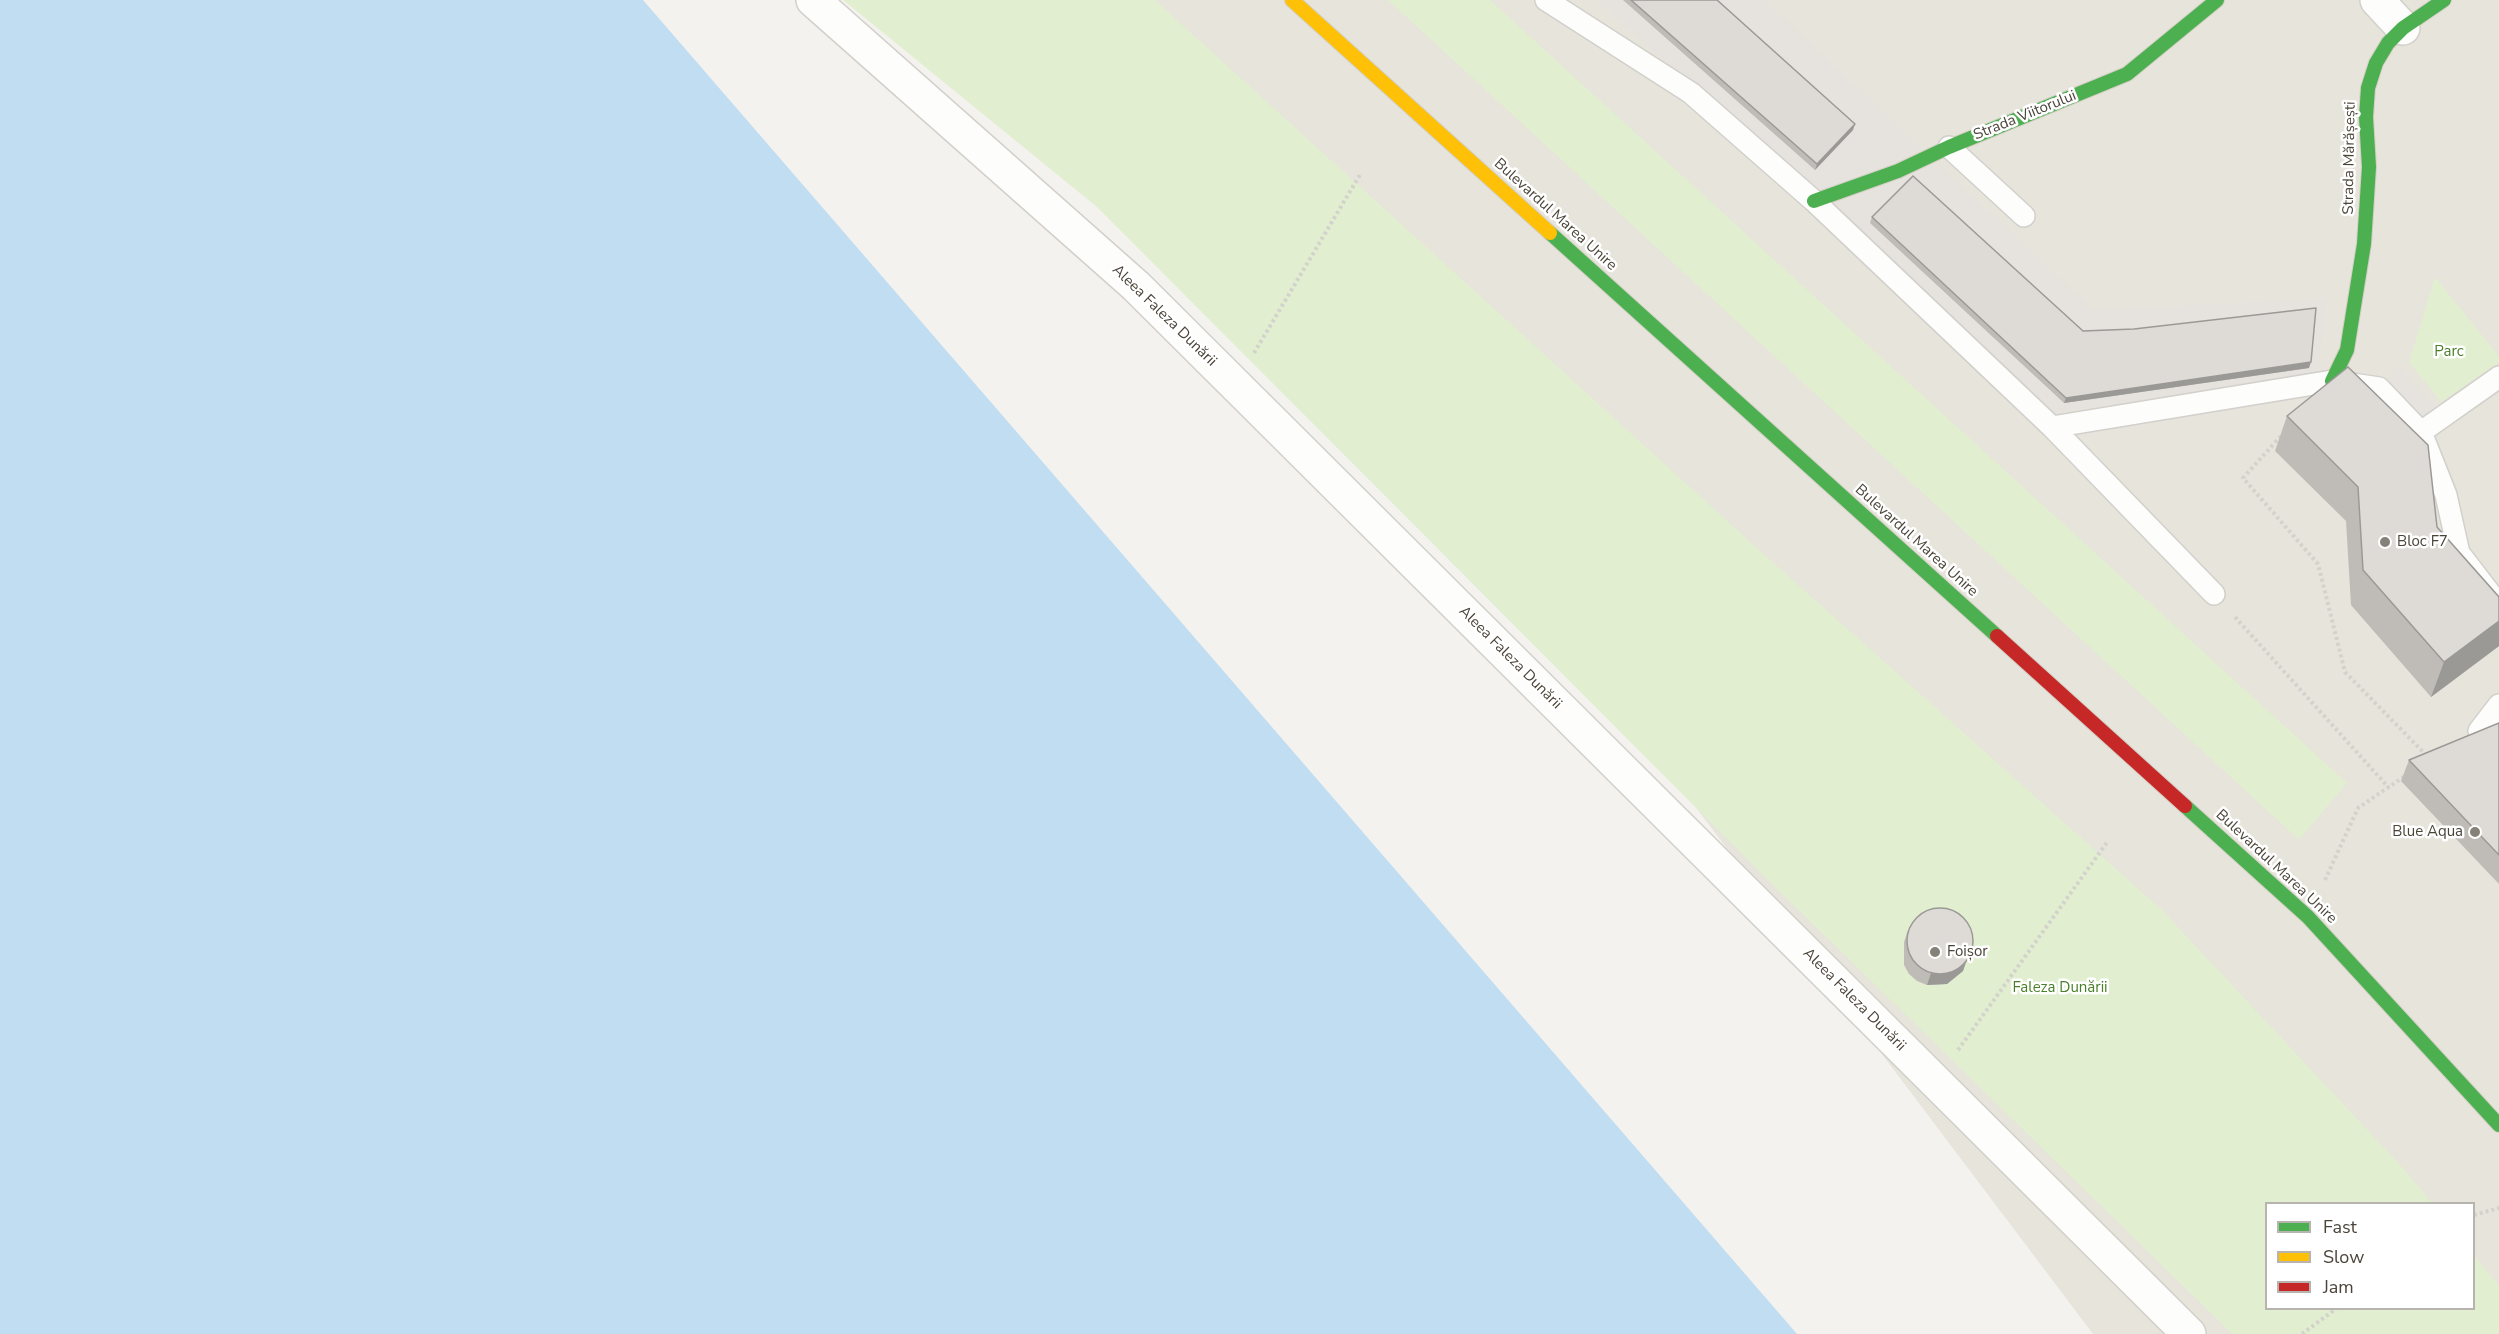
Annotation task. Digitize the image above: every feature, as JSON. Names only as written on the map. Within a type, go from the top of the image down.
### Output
[{"type":"main road","name":"Bulevardul Marea Unire","points":[[1292,0],[2308,916],[2499,1125]]},
{"type":"main road","name":"Strada Viitorului","points":[[1814,201],[1898,171],[1949,147],[2127,74],[2217,0]]},
{"type":"main road","name":"Strada Mărășești","points":[[2332,381],[2347,350],[2364,244],[2369,167],[2366,117],[2368,88],[2376,63],[2388,43],[2403,28],[2444,0]]},
{"type":"street","name":"Aleea Faleza Dunării","points":[[813,0],[1136,285],[2189,1334]]},
{"type":"street","points":[[2377,0],[2403,28]]},
{"type":"lane","points":[[1546,0],[1691,93],[1814,201],[2052,427],[2214,594]]},
{"type":"lane","points":[[1949,147],[2024,216]]},
{"type":"lane","points":[[2421,432],[2499,377]]},
{"type":"lane","points":[[2052,427],[2332,381],[2379,388],[2421,432],[2446,495],[2459,553],[2499,606]]},
{"type":"lane","points":[[2479,731],[2499,705]]},
{"type":"path","points":[[1235,385],[1361,173]]},
{"type":"path","points":[[2287,429],[2243,478],[2318,564],[2345,672],[2429,759],[2421,765]]},
{"type":"path","points":[[2214,594],[2389,788]]},
{"type":"path","points":[[2308,916],[2358,808],[2413,770]]},
{"type":"path","points":[[1935,1081],[2108,841]]},
{"type":"path","points":[[2475,1215],[2499,1208]]},
{"type":"path","points":[[2302,1334],[2334,1310]]},
{"type":"shaded area","points":[[1087,0],[2499,0],[2499,1334],[2093,1334]]},
{"type":"shaded area","points":[[1597,0],[1764,0],[2093,310],[2326,299],[2318,374],[2050,413]]},
{"type":"shaded area","points":[[2400,367],[2436,408],[2422,420],[2386,379]]},
{"type":"green space","name":"Faleza Dunării","points":[[843,0],[1155,0],[1757,548],[2162,910],[2403,1168],[2431,1202],[2265,1202],[2265,1310],[2475,1310],[2475,1256],[2499,1286],[2499,1334],[2232,1334],[1778,890],[1097,207]]},
{"type":"green space","points":[[1388,0],[1490,0],[2347,783],[2299,840]]},
{"type":"green space","name":"Parc","points":[[2435,277],[2499,356],[2499,362],[2441,402],[2409,362]]},
{"type":"water","points":[[0,0],[643,0],[1797,1334],[0,1334]]},
{"type":"building","points":[[1631,0],[1717,0],[1855,124],[1817,164]]},
{"type":"building","points":[[1913,176],[2083,331],[2134,329],[2316,308],[2311,362],[2066,398],[1872,217]]},
{"type":"building","name":"Bloc F7","points":[[2348,367],[2428,445],[2437,527],[2499,597],[2499,621],[2444,662],[2363,570],[2358,487],[2287,416]]},
{"type":"building","name":"Blue Aqua","points":[[2499,723],[2499,855],[2409,760]]},
{"type":"building","name":"Foișor","points":[[1940,908],[1952,911],[1963,918],[1970,929],[1973,941],[1970,953],[1963,964],[1952,971],[1940,974],[1928,971],[1917,964],[1910,953],[1907,941],[1910,929],[1917,918],[1928,911]]},
{"type":"traffic: fast","points":[[1814,201],[1898,171],[1949,147],[2127,74],[2217,0]]},
{"type":"traffic: fast","points":[[2332,381],[2347,350],[2364,244],[2369,167],[2366,117],[2368,88],[2376,63],[2388,43],[2403,28],[2444,0]]},
{"type":"traffic: fast","points":[[1550,233],[1997,636]]},
{"type":"traffic: fast","points":[[2185,806],[2308,917],[2499,1125]]},
{"type":"traffic: slow","points":[[1292,0],[1550,233]]},
{"type":"traffic: jam","points":[[1997,636],[2185,806]]},
{"type":"place","name":"Bloc F7","points":[[2385,542]]},
{"type":"place","name":"Blue Aqua","points":[[2475,832]]},
{"type":"place","name":"Foișor","points":[[1935,952]]}]
